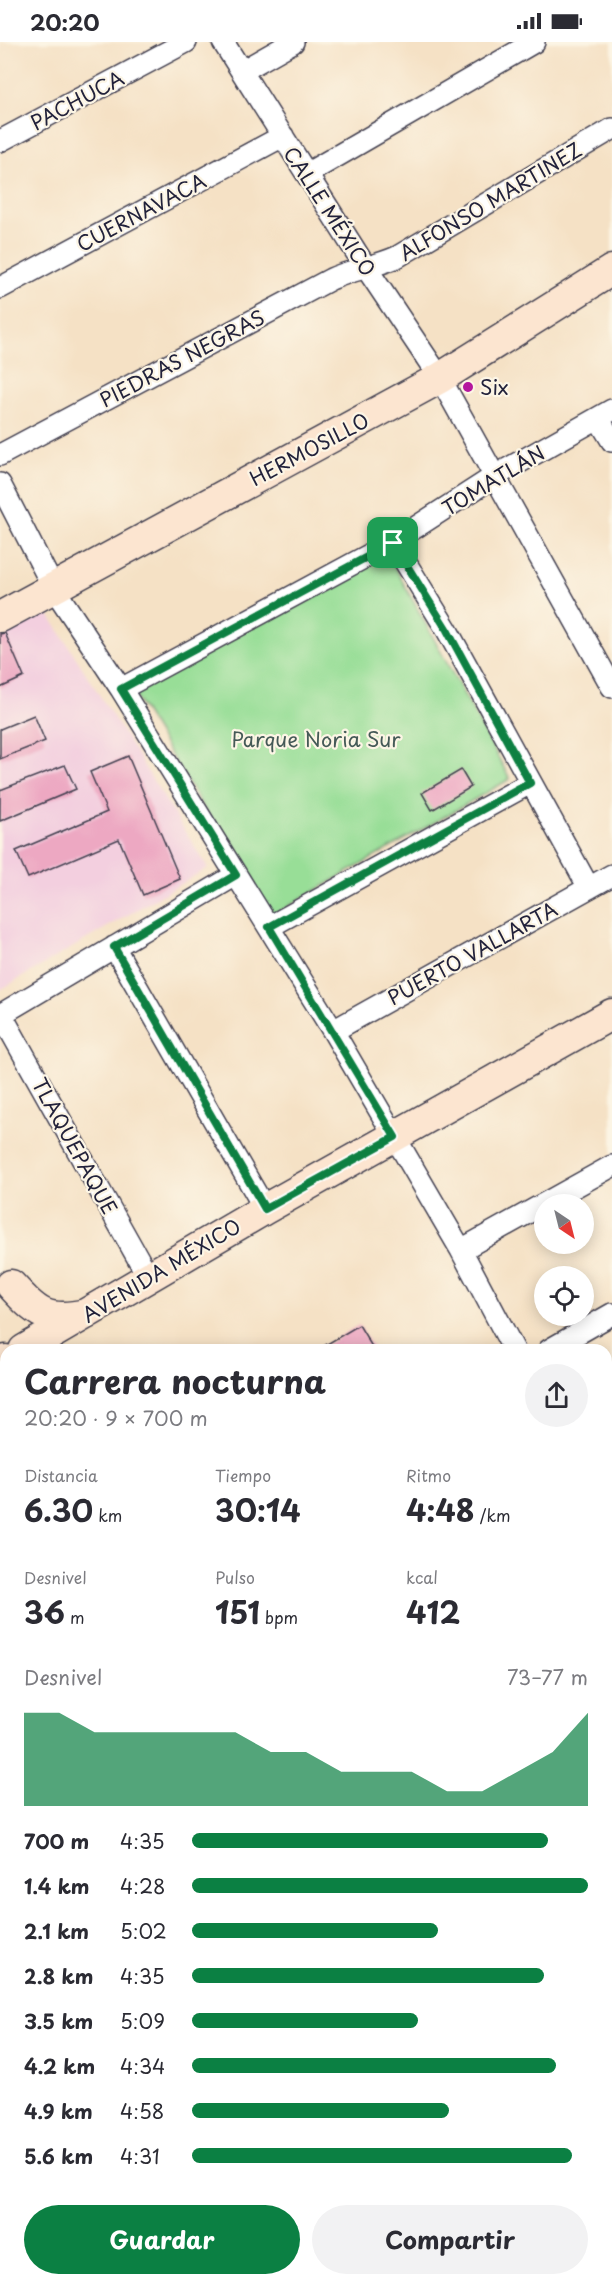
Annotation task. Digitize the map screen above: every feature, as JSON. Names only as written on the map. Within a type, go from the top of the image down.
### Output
[{"type":"main road","name":"HERMOSILLO","points":[[0,617],[440,378],[612,270]]},
{"type":"main road","name":"AVENIDA MÉXICO","points":[[35,1344],[265,1209],[612,1014]]},
{"type":"main road","points":[[5,1275],[30,1304],[47,1315],[57,1318],[88,1313]]},
{"type":"main road","points":[[5,1275],[33,1344]]},
{"type":"street","name":"PACHUCA","points":[[0,141],[186,42]]},
{"type":"street","name":"CALLE MÉXICO","points":[[223,42],[365,266],[440,378],[612,687]]},
{"type":"street","points":[[242,71],[293,42]]},
{"type":"street","points":[[308,173],[534,42]]},
{"type":"street","name":"ALFONSO MARTINEZ","points":[[365,266],[382,264],[397,257],[612,129]]},
{"type":"street","name":"CUERNAVACA","points":[[0,288],[283,136]]},
{"type":"street","name":"PIEDRAS NEGRAS","points":[[0,455],[331,279],[365,266]]},
{"type":"street","points":[[605,414],[612,441]]},
{"type":"street","name":"TOMATLÁN","points":[[121,689],[393,543],[495,476],[605,414]]},
{"type":"street","points":[[0,484],[53,587],[121,689],[333,1031],[461,1250],[511,1344]]},
{"type":"street","points":[[393,543],[447,630],[589,888]]},
{"type":"street","points":[[269,927],[530,783]]},
{"type":"street","points":[[1,1014],[236,875]]},
{"type":"street","name":"PUERTO VALLARTA","points":[[333,1031],[612,875]]},
{"type":"street","points":[[114,947],[265,1209]]},
{"type":"street","name":"TLAQUEPAQUE","points":[[1,1014],[149,1278]]},
{"type":"street","points":[[461,1250],[612,1166]]},
{"type":"street","points":[[560,1344],[612,1314]]},
{"type":"shaded area","points":[[36,611],[48,613],[208,868],[0,990],[0,630]]},
{"type":"green space","name":"Parque Noria Sur","points":[[387,553],[510,779],[270,917],[130,688]]},
{"type":"building","points":[[5,633],[24,677],[0,688],[0,634]]},
{"type":"building","points":[[34,715],[45,741],[0,759],[0,729]]},
{"type":"building","points":[[128,756],[180,879],[143,895],[119,839],[28,878],[16,851],[107,812],[90,772]]},
{"type":"building","points":[[65,765],[76,789],[0,821],[0,790]]},
{"type":"building","points":[[461,770],[471,787],[432,810],[422,793]]},
{"type":"building","points":[[359,1325],[370,1344],[327,1344]]},
{"type":"place","name":"Six","points":[[468,387]]},
{"type":"route","points":[[393,543],[447,630],[530,783],[269,927],[395,1137],[265,1209],[114,947],[236,875],[180,788],[121,689],[393,543]]}]
